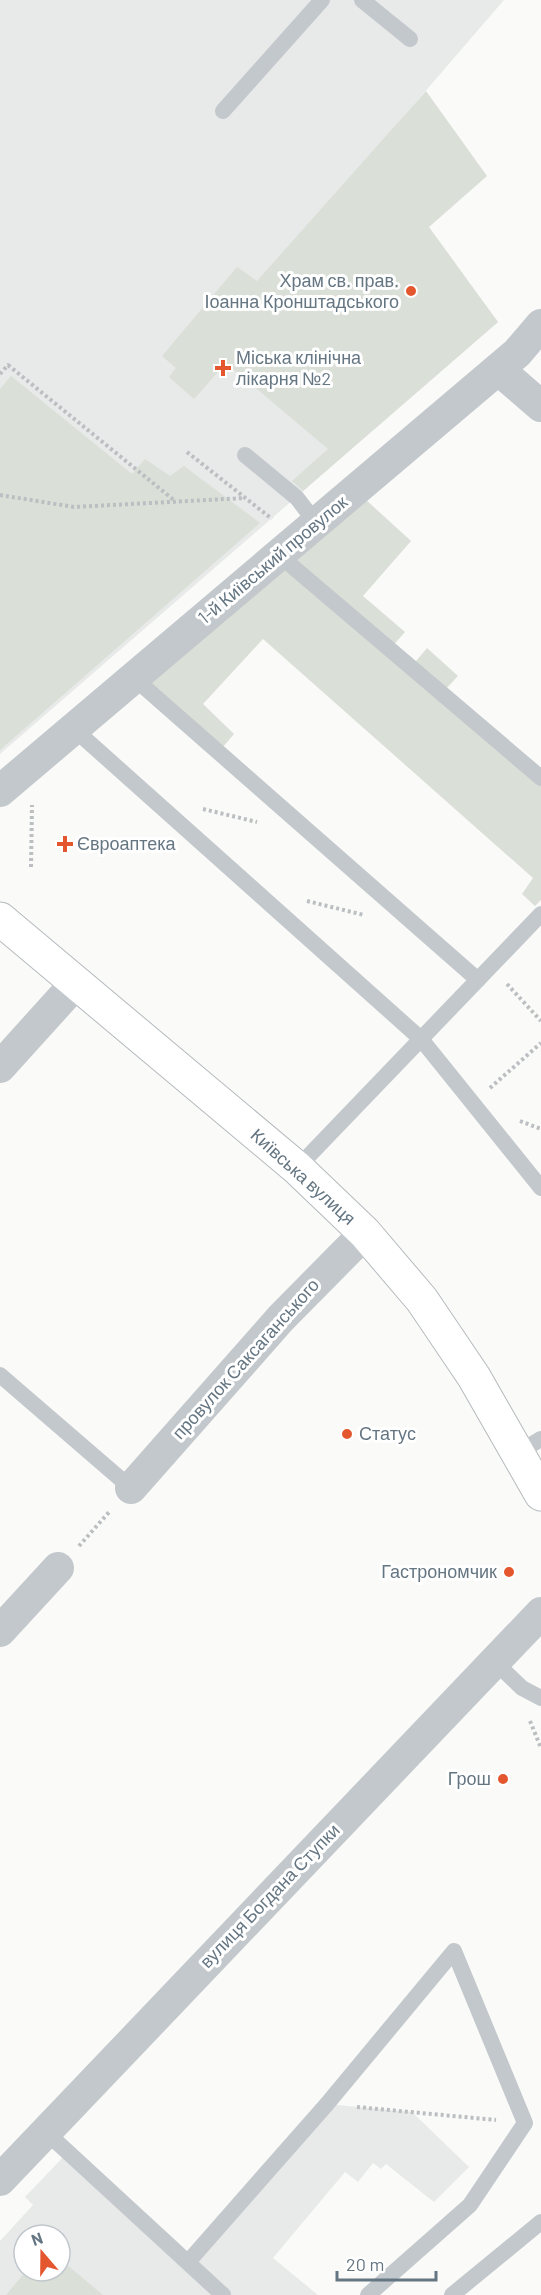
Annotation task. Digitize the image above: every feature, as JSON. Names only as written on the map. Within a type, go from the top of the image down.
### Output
[{"type":"main road","name":"Київська вулиця","points":[[0,919],[297,1168],[365,1233],[422,1300],[474,1377],[530,1445],[541,1494]]},
{"type":"street","name":"1-й Київський провулок","points":[[0,791],[518,353],[541,325]]},
{"type":"street","points":[[498,369],[541,406]]},
{"type":"street","points":[[0,1067],[76,983]]},
{"type":"street","name":"провулок Саксаганського","points":[[131,1488],[281,1318],[365,1233]]},
{"type":"street","points":[[0,1631],[58,1568]]},
{"type":"street","name":"вулиця Богдана Ступки","points":[[0,2180],[541,1613]]},
{"type":"lane","points":[[223,111],[322,0]]},
{"type":"lane","points":[[363,0],[410,39]]},
{"type":"lane","points":[[245,454],[297,498],[316,523]]},
{"type":"lane","points":[[279,555],[541,778]]},
{"type":"lane","points":[[134,678],[478,980]]},
{"type":"lane","points":[[74,729],[421,1039],[541,1188]]},
{"type":"lane","points":[[297,1168],[541,914]]},
{"type":"lane","points":[[0,1375],[131,1488]]},
{"type":"lane","points":[[494,1660],[522,1688],[541,1698]]},
{"type":"lane","points":[[188,2262],[327,2104],[454,1951],[525,2123],[470,2205],[368,2295]]},
{"type":"lane","points":[[46,2132],[223,2295]]},
{"type":"lane","points":[[452,2295],[541,2222]]},
{"type":"path","points":[[0,374],[8,365],[176,501]]},
{"type":"path","points":[[187,452],[277,523]]},
{"type":"path","points":[[0,495],[74,507],[245,498]]},
{"type":"path","points":[[32,867],[33,763]]},
{"type":"path","points":[[149,796],[259,822]]},
{"type":"path","points":[[253,889],[417,927]]},
{"type":"path","points":[[491,966],[541,1021]]},
{"type":"path","points":[[473,1103],[541,1042]]},
{"type":"path","points":[[58,1568],[131,1488]]},
{"type":"path","points":[[327,2104],[525,2123]]},
{"type":"shaded area","name":"Міська клінічна лікарня №2","points":[[0,0],[504,0],[385,138],[433,235],[498,322],[0,754]]},
{"type":"shaded area","points":[[426,91],[487,176],[429,227],[498,322],[303,491],[292,481],[328,449],[226,363],[194,399],[169,377],[176,368],[162,356],[237,267],[257,281]]},
{"type":"shaded area","points":[[11,376],[132,474],[145,459],[170,476],[184,466],[260,523],[0,750],[0,389]]},
{"type":"shaded area","points":[[365,499],[411,541],[363,596],[405,632],[390,649],[411,667],[427,648],[458,676],[442,693],[541,778],[541,900],[535,906],[522,894],[533,878],[263,639],[203,704],[234,734],[222,748],[149,683]]},
{"type":"shaded area","points":[[327,2104],[412,2112],[469,2167],[434,2202],[386,2164],[381,2169],[373,2163],[358,2182],[345,2172],[273,2258],[318,2295],[0,2295],[0,2241],[12,2228],[12,2283],[72,2283],[72,2223],[16,2223],[33,2205],[25,2197],[68,2152],[188,2262]]},
{"type":"shaded area","points":[[72,2269],[103,2295],[6,2295],[16,2283],[72,2283]]},
{"type":"place","name":"Храм св. прав. Іоанна Кронштадського","points":[[411,291]]},
{"type":"place","name":"Міська клінічна лікарня №2","points":[[223,368]]},
{"type":"place","name":"Євроаптека","points":[[65,844]]},
{"type":"place","name":"Статус","points":[[347,1434]]},
{"type":"place","name":"Гастрономчик","points":[[509,1572]]},
{"type":"place","name":"Грош","points":[[503,1779]]}]
